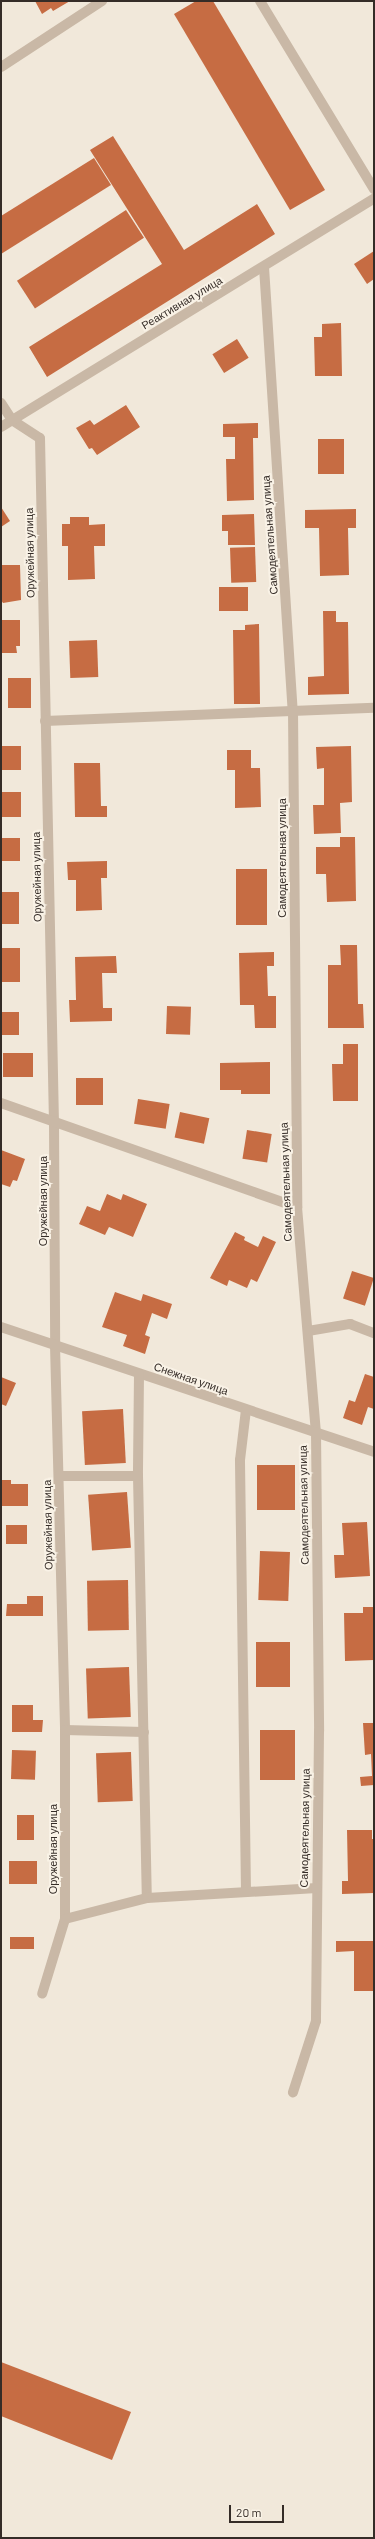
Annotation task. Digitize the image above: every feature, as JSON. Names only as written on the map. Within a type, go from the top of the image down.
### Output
[{"type":"street","points":[[1,67],[102,1]]},
{"type":"street","points":[[260,1],[374,189]]},
{"type":"street","name":"Реактивная улица","points":[[1,427],[264,267],[374,198]]},
{"type":"street","name":"Самодеятельная улица","points":[[264,267],[293,710],[297,1207],[316,1432],[319,1731],[316,2021],[293,2092]]},
{"type":"street","points":[[1,404],[12,420]]},
{"type":"street","name":"Оружейная улица","points":[[12,420],[40,438],[54,1121],[55,1345],[65,1730],[65,1919],[42,1994]]},
{"type":"street","points":[[45,721],[374,708]]},
{"type":"street","points":[[1,1103],[297,1207]]},
{"type":"street","points":[[308,1331],[350,1324],[374,1333]]},
{"type":"street","name":"Снежная улица","points":[[1,1327],[374,1452]]},
{"type":"street","points":[[139,1374],[138,1476],[147,1898]]},
{"type":"street","points":[[246,1410],[240,1460],[246,1892]]},
{"type":"street","points":[[59,1476],[138,1476]]},
{"type":"street","points":[[65,1730],[144,1732]]},
{"type":"street","points":[[65,1919],[147,1898],[317,1888]]},
{"type":"building","points":[[35,1],[70,1],[53,11],[51,8],[42,14]]},
{"type":"building","points":[[196,1],[213,1],[325,190],[290,210],[174,14]]},
{"type":"building","points":[[113,136],[184,250],[257,204],[275,234],[47,377],[29,347],[162,264],[90,150]]},
{"type":"building","points":[[94,158],[111,185],[1,254],[1,216]]},
{"type":"building","points":[[126,210],[144,238],[35,308],[17,281]]},
{"type":"building","points":[[374,251],[374,279],[367,284],[354,264]]},
{"type":"building","points":[[341,323],[342,376],[315,376],[314,337],[322,337],[322,324]]},
{"type":"building","points":[[237,339],[249,358],[224,373],[212,354]]},
{"type":"building","points":[[126,405],[140,427],[97,455],[92,448],[89,449],[76,428],[90,420],[94,425]]},
{"type":"building","points":[[258,423],[258,438],[253,438],[254,500],[227,501],[226,459],[235,459],[235,437],[223,437],[223,424]]},
{"type":"building","points":[[318,439],[344,439],[344,474],[318,474]]},
{"type":"building","points":[[1,507],[10,521],[1,527]]},
{"type":"building","points":[[356,509],[356,528],[348,528],[349,575],[320,576],[319,528],[305,528],[305,510]]},
{"type":"building","points":[[254,514],[255,545],[228,545],[228,531],[222,531],[222,515]]},
{"type":"building","points":[[70,517],[89,517],[89,525],[105,524],[105,546],[94,546],[95,579],[68,580],[68,546],[62,546],[62,524],[70,524]]},
{"type":"building","points":[[255,547],[256,582],[231,583],[230,548]]},
{"type":"building","points":[[1,565],[20,565],[21,600],[3,603],[1,600]]},
{"type":"building","points":[[219,587],[248,587],[248,611],[219,611]]},
{"type":"building","points":[[323,611],[336,611],[336,622],[348,622],[349,694],[308,695],[308,677],[324,676]]},
{"type":"building","points":[[1,620],[20,620],[20,646],[16,646],[17,653],[1,653]]},
{"type":"building","points":[[259,624],[260,704],[234,704],[233,630],[245,630],[245,625]]},
{"type":"building","points":[[97,640],[98,677],[70,678],[69,641]]},
{"type":"building","points":[[8,678],[31,678],[31,708],[8,708]]},
{"type":"building","points":[[1,746],[21,746],[21,770],[1,770]]},
{"type":"building","points":[[351,746],[352,802],[340,803],[341,833],[314,834],[313,805],[324,805],[324,768],[317,769],[316,747]]},
{"type":"building","points":[[227,750],[251,750],[251,768],[260,768],[261,807],[235,808],[235,770],[227,770]]},
{"type":"building","points":[[74,763],[100,763],[101,806],[107,806],[107,817],[75,817]]},
{"type":"building","points":[[1,792],[21,792],[21,817],[1,817]]},
{"type":"building","points":[[340,837],[355,837],[356,901],[327,902],[326,874],[316,874],[316,847],[340,847]]},
{"type":"building","points":[[1,838],[20,838],[20,861],[1,861]]},
{"type":"building","points":[[107,861],[107,878],[101,878],[102,910],[76,911],[76,880],[68,880],[67,862]]},
{"type":"building","points":[[236,869],[267,869],[267,925],[236,925]]},
{"type":"building","points":[[1,892],[19,892],[19,924],[1,924]]},
{"type":"building","points":[[340,945],[357,945],[358,1004],[363,1004],[364,1028],[328,1028],[328,965],[341,965]]},
{"type":"building","points":[[1,948],[20,948],[20,982],[1,982]]},
{"type":"building","points":[[274,952],[274,966],[267,966],[268,996],[276,996],[276,1028],[255,1028],[254,1005],[240,1005],[239,953]]},
{"type":"building","points":[[116,956],[117,973],[102,973],[103,1008],[112,1008],[112,1021],[70,1022],[69,1000],[76,1000],[75,957]]},
{"type":"building","points":[[167,1006],[191,1007],[190,1035],[166,1034]]},
{"type":"building","points":[[1,1012],[19,1012],[19,1035],[1,1035]]},
{"type":"building","points":[[343,1044],[358,1044],[358,1101],[333,1101],[332,1064],[343,1064]]},
{"type":"building","points":[[3,1053],[33,1053],[33,1077],[3,1077]]},
{"type":"building","points":[[270,1062],[270,1094],[241,1094],[241,1090],[220,1090],[220,1063]]},
{"type":"building","points":[[76,1078],[103,1078],[103,1105],[76,1105]]},
{"type":"building","points":[[138,1099],[170,1104],[166,1129],[134,1124]]},
{"type":"building","points":[[180,1112],[209,1118],[204,1144],[175,1137]]},
{"type":"building","points":[[247,1130],[272,1134],[267,1163],[242,1159]]},
{"type":"building","points":[[1,1150],[25,1159],[17,1181],[13,1180],[10,1187],[1,1184]]},
{"type":"building","points":[[107,1194],[121,1200],[123,1194],[147,1204],[133,1237],[109,1227],[105,1235],[79,1224],[87,1206],[100,1211]]},
{"type":"building","points":[[235,1232],[245,1237],[244,1240],[258,1247],[263,1236],[276,1242],[257,1282],[251,1279],[247,1288],[229,1280],[227,1286],[210,1278]]},
{"type":"building","points":[[352,1271],[374,1278],[365,1306],[343,1299]]},
{"type":"building","points":[[115,1292],[141,1301],[143,1294],[172,1304],[167,1319],[152,1313],[145,1335],[150,1337],[145,1354],[123,1346],[127,1335],[102,1327]]},
{"type":"building","points":[[365,1374],[374,1377],[374,1409],[368,1407],[362,1425],[343,1418],[349,1400],[355,1402]]},
{"type":"building","points":[[1,1377],[16,1383],[6,1406],[1,1404]]},
{"type":"building","points":[[123,1409],[126,1463],[85,1465],[82,1411]]},
{"type":"building","points":[[257,1465],[295,1465],[295,1510],[257,1510]]},
{"type":"building","points":[[1,1480],[11,1480],[11,1484],[28,1484],[28,1506],[1,1506]]},
{"type":"building","points":[[127,1492],[131,1548],[92,1551],[88,1495]]},
{"type":"building","points":[[367,1522],[370,1576],[335,1578],[334,1555],[344,1555],[342,1523]]},
{"type":"building","points":[[6,1525],[27,1525],[27,1544],[6,1544]]},
{"type":"building","points":[[260,1551],[290,1552],[288,1601],[258,1600]]},
{"type":"building","points":[[128,1580],[129,1630],[88,1631],[87,1581]]},
{"type":"building","points":[[27,1596],[43,1596],[43,1616],[6,1616],[7,1604],[27,1604]]},
{"type":"building","points":[[363,1607],[374,1607],[374,1660],[345,1661],[344,1613],[363,1613]]},
{"type":"building","points":[[256,1642],[290,1642],[290,1687],[256,1687]]},
{"type":"building","points":[[129,1667],[131,1717],[88,1718],[86,1669]]},
{"type":"building","points":[[12,1705],[33,1705],[33,1720],[43,1720],[42,1732],[12,1732]]},
{"type":"building","points":[[363,1723],[374,1723],[374,1785],[361,1786],[360,1777],[372,1776],[371,1754],[365,1755]]},
{"type":"building","points":[[260,1730],[295,1730],[295,1780],[260,1780]]},
{"type":"building","points":[[12,1750],[36,1751],[35,1780],[11,1779]]},
{"type":"building","points":[[131,1752],[133,1801],[98,1802],[96,1753]]},
{"type":"building","points":[[17,1815],[34,1815],[34,1840],[17,1840]]},
{"type":"building","points":[[347,1830],[372,1830],[372,1839],[374,1839],[374,1893],[342,1894],[342,1881],[348,1881]]},
{"type":"building","points":[[9,1861],[37,1861],[37,1884],[9,1884]]},
{"type":"building","points":[[10,1937],[34,1937],[34,1949],[10,1949]]},
{"type":"building","points":[[336,1941],[374,1941],[374,1991],[354,1991],[354,1951],[336,1952]]},
{"type":"building","points":[[1,2362],[131,2412],[112,2460],[1,2416]]}]
